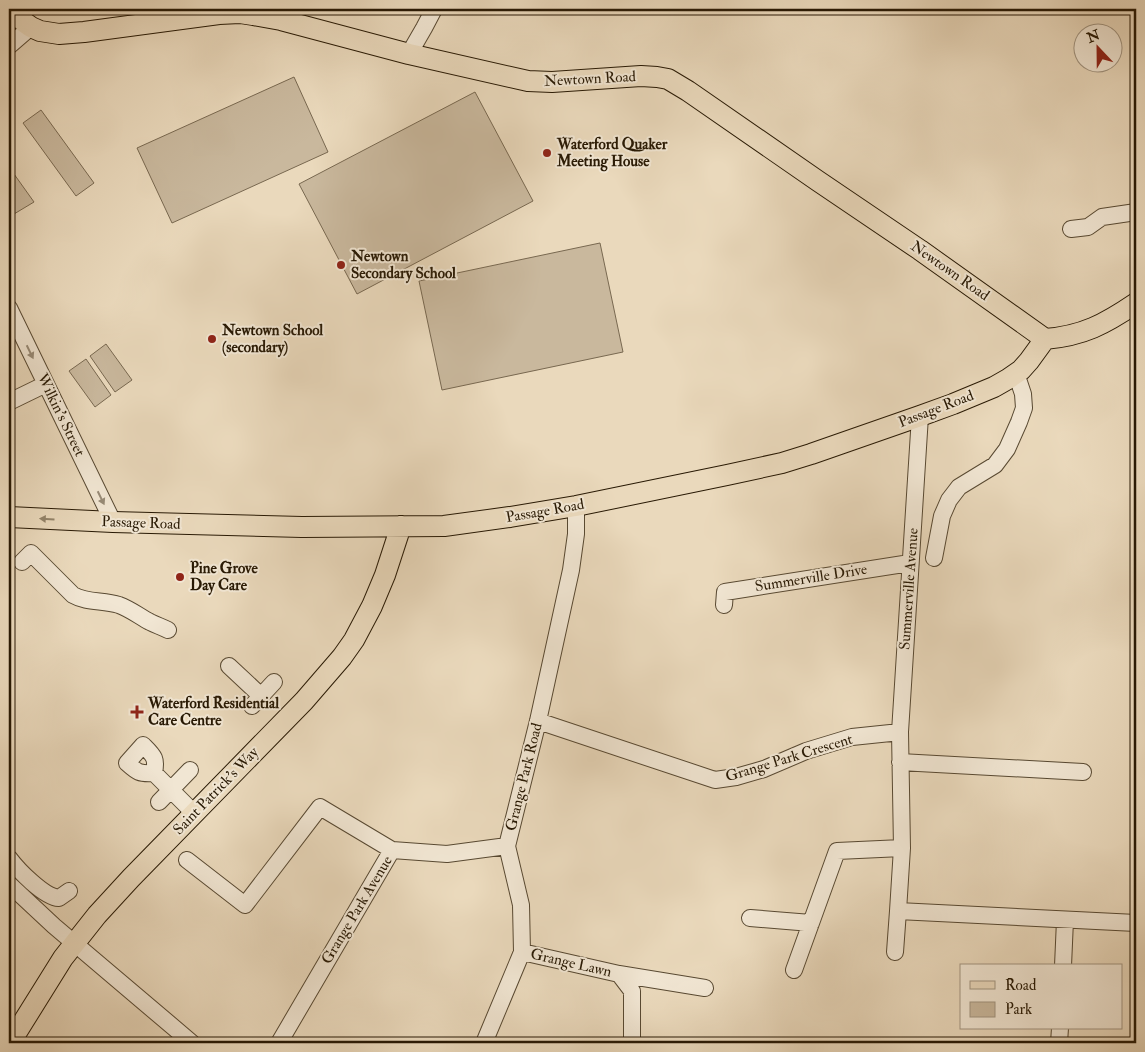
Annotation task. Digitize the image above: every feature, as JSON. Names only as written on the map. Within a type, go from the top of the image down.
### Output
[{"type":"main road","name":"Newtown Road","points":[[10,9],[24,22],[40,31],[70,34],[210,15],[246,14],[281,20],[409,54],[536,82],[642,76],[657,76],[668,79],[920,250],[1045,339]]},
{"type":"main road","points":[[1045,339],[1070,336],[1091,330],[1112,320],[1136,303]]},
{"type":"main road","name":"Passage Road","points":[[9,517],[267,526],[401,526],[458,524],[576,506],[782,463],[920,416],[977,394],[1008,379],[1030,361],[1045,339]]},
{"type":"main road","name":"Saint Patrick's Way","points":[[10,1043],[74,943],[112,899],[304,701],[349,648],[372,606],[401,526]]},
{"type":"street","points":[[409,54],[434,9]]},
{"type":"street","points":[[9,46],[31,27]]},
{"type":"street","points":[[1071,229],[1088,227],[1102,217],[1136,212]]},
{"type":"street","name":"Wilkin's Street","points":[[9,308],[113,522]]},
{"type":"street","points":[[934,558],[942,516],[949,500],[959,487],[995,465],[1007,449],[1019,422],[1024,408],[1023,394],[1016,373]]},
{"type":"street","points":[[9,402],[46,384]]},
{"type":"street","name":"Summerville Avenue","points":[[895,952],[902,848],[900,732],[920,416]]},
{"type":"street","name":"Grange Park Road","points":[[484,1043],[522,952],[520,905],[507,846],[538,722],[575,549],[576,506]]},
{"type":"street","points":[[22,562],[31,553],[73,595],[81,600],[100,601],[118,605],[168,630]]},
{"type":"street","name":"Summerville Drive","points":[[724,605],[725,592],[910,562]]},
{"type":"street","points":[[229,666],[256,701],[274,682]]},
{"type":"street","name":"Grange Park Crescent","points":[[538,722],[715,780],[736,777],[764,769],[806,751],[852,737],[900,732]]},
{"type":"street","points":[[900,762],[1083,772]]},
{"type":"street","points":[[159,802],[190,770]]},
{"type":"street","points":[[154,773],[195,814]]},
{"type":"street","points":[[187,860],[245,905],[320,807],[392,850]]},
{"type":"street","name":"Grange Park Avenue","points":[[279,1043],[392,850],[447,854],[507,846]]},
{"type":"street","points":[[794,970],[837,851],[902,848]]},
{"type":"street","points":[[9,858],[18,870],[51,896],[60,898],[69,892]]},
{"type":"street","points":[[9,884],[74,943],[192,1043]]},
{"type":"street","points":[[898,911],[1136,923]]},
{"type":"street","points":[[750,918],[811,923]]},
{"type":"street","points":[[1063,964],[1065,920]]},
{"type":"street","name":"Grange Lawn","points":[[522,952],[619,974],[705,988]]},
{"type":"street","name":"Grange Lawn","points":[[619,974],[632,991],[632,1043]]},
{"type":"street","points":[[1059,1043],[1060,1030]]},
{"type":"green space","points":[[294,77],[328,152],[172,223],[137,148]]},
{"type":"green space","points":[[475,92],[533,201],[357,294],[299,184]]},
{"type":"green space","points":[[41,110],[94,183],[76,196],[23,123]]},
{"type":"green space","points":[[9,167],[34,202],[9,217]]},
{"type":"green space","points":[[600,243],[623,352],[442,390],[419,281]]},
{"type":"green space","points":[[106,344],[132,380],[115,392],[90,356]]},
{"type":"green space","points":[[86,359],[111,395],[95,407],[69,371]]},
{"type":"place","name":"Waterford Quaker Meeting House","points":[[547,153]]},
{"type":"place","name":"Newtown Secondary School","points":[[341,265]]},
{"type":"place","name":"Newtown School (secondary)","points":[[212,339]]},
{"type":"place","name":"Pine Grove Day Care","points":[[180,577]]},
{"type":"place","name":"Waterford Residential Care Centre","points":[[137,712]]}]
